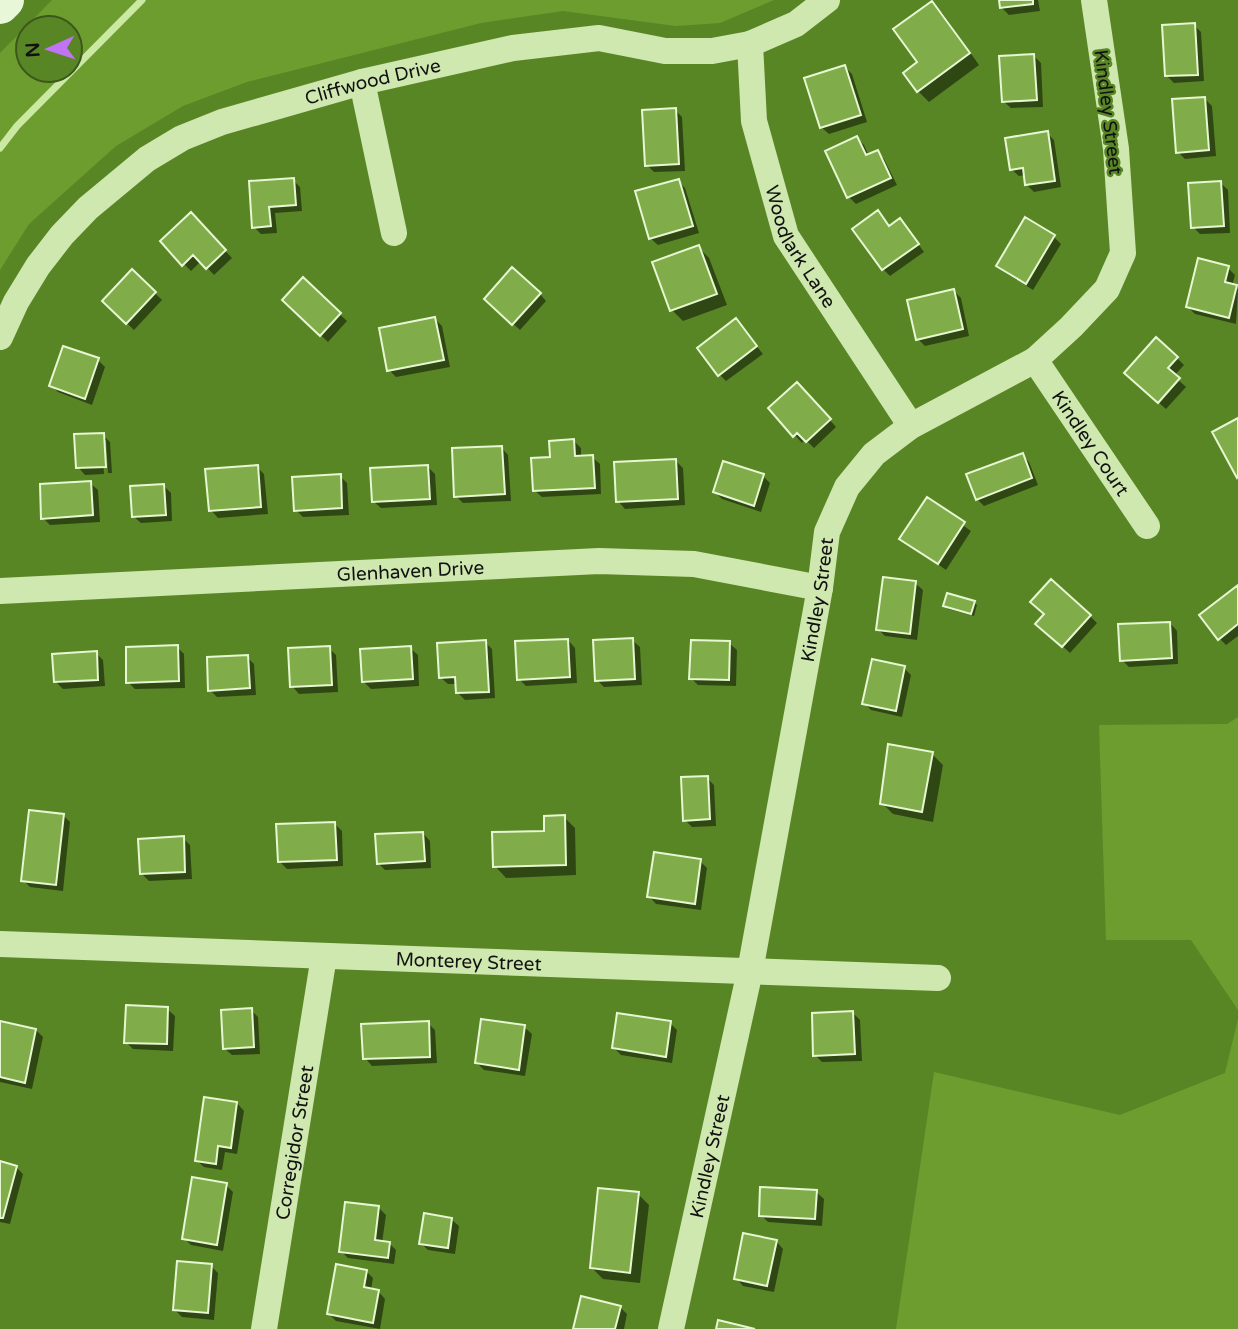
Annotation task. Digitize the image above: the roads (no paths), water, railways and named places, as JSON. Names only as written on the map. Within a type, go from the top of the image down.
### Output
[{"type":"street","points":[[0,5],[5,0]]},
{"type":"street","name":"Cliffwood Drive","points":[[0,337],[23,290],[62,235],[88,208],[147,159],[182,138],[222,122],[362,82],[513,48],[599,38],[665,51],[712,51],[750,44],[796,24],[827,0]]},
{"type":"street","name":"Kindley Street","points":[[671,1329],[750,971],[820,588],[827,532],[847,487],[874,454],[911,426],[1035,360],[1107,289],[1123,253],[1116,149],[1094,0]]},
{"type":"street","name":"Woodlark Lane","points":[[750,44],[754,121],[786,236],[911,426]]},
{"type":"street","points":[[362,82],[394,233]]},
{"type":"street","name":"Kindley Court","points":[[1035,360],[1147,526]]},
{"type":"street","name":"Glenhaven Drive","points":[[0,591],[599,561],[694,564],[820,588]]},
{"type":"street","name":"Monterey Street","points":[[0,944],[938,978]]},
{"type":"street","name":"Corregidor Street","points":[[264,1329],[324,956]]},
{"type":"waterway","points":[[0,148],[17,126],[142,0]]}]
